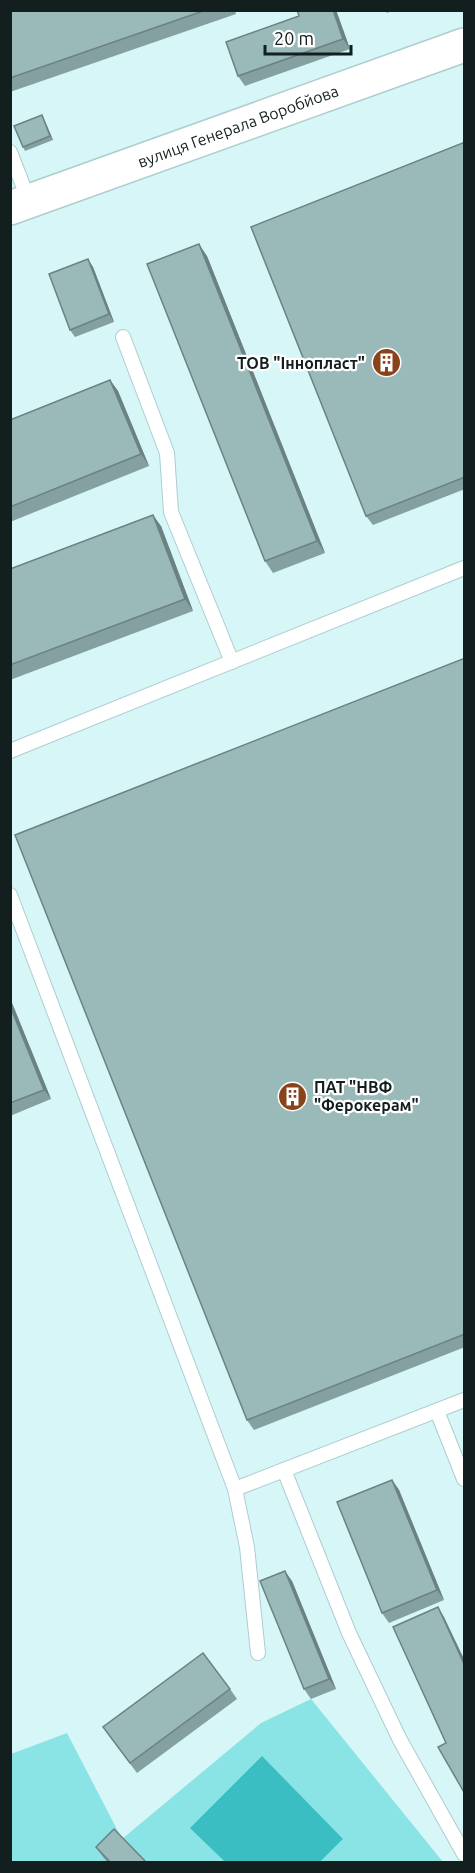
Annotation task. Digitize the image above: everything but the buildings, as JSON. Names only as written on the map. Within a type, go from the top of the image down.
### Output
[{"type":"street","name":"вулиця Генерала Воробйова","points":[[20,205],[465,45]]},
{"type":"lane","points":[[10,152],[20,205]]},
{"type":"lane","points":[[123,336],[167,453],[171,512],[232,662]]},
{"type":"lane","points":[[10,751],[465,568]]},
{"type":"lane","points":[[10,895],[235,1489],[247,1547],[258,1653]]},
{"type":"lane","points":[[235,1489],[465,1401]]},
{"type":"lane","points":[[437,1411],[465,1479]]},
{"type":"lane","points":[[284,1470],[349,1633],[400,1740],[465,1854]]},
{"type":"shaded area","points":[[311,1699],[443,1862],[320,1862],[343,1839],[191,1828],[225,1862],[11,1862],[11,1754],[67,1733],[122,1839],[261,1723]]},
{"type":"shaded area","points":[[262,1756],[343,1839],[320,1862],[225,1862],[190,1828]]},
{"type":"place","name":"ТОВ \"Іннопласт\"","points":[[386,363]]},
{"type":"place","name":"ПАТ \"НВФ \"Ферокерам\"","points":[[293,1096]]}]
